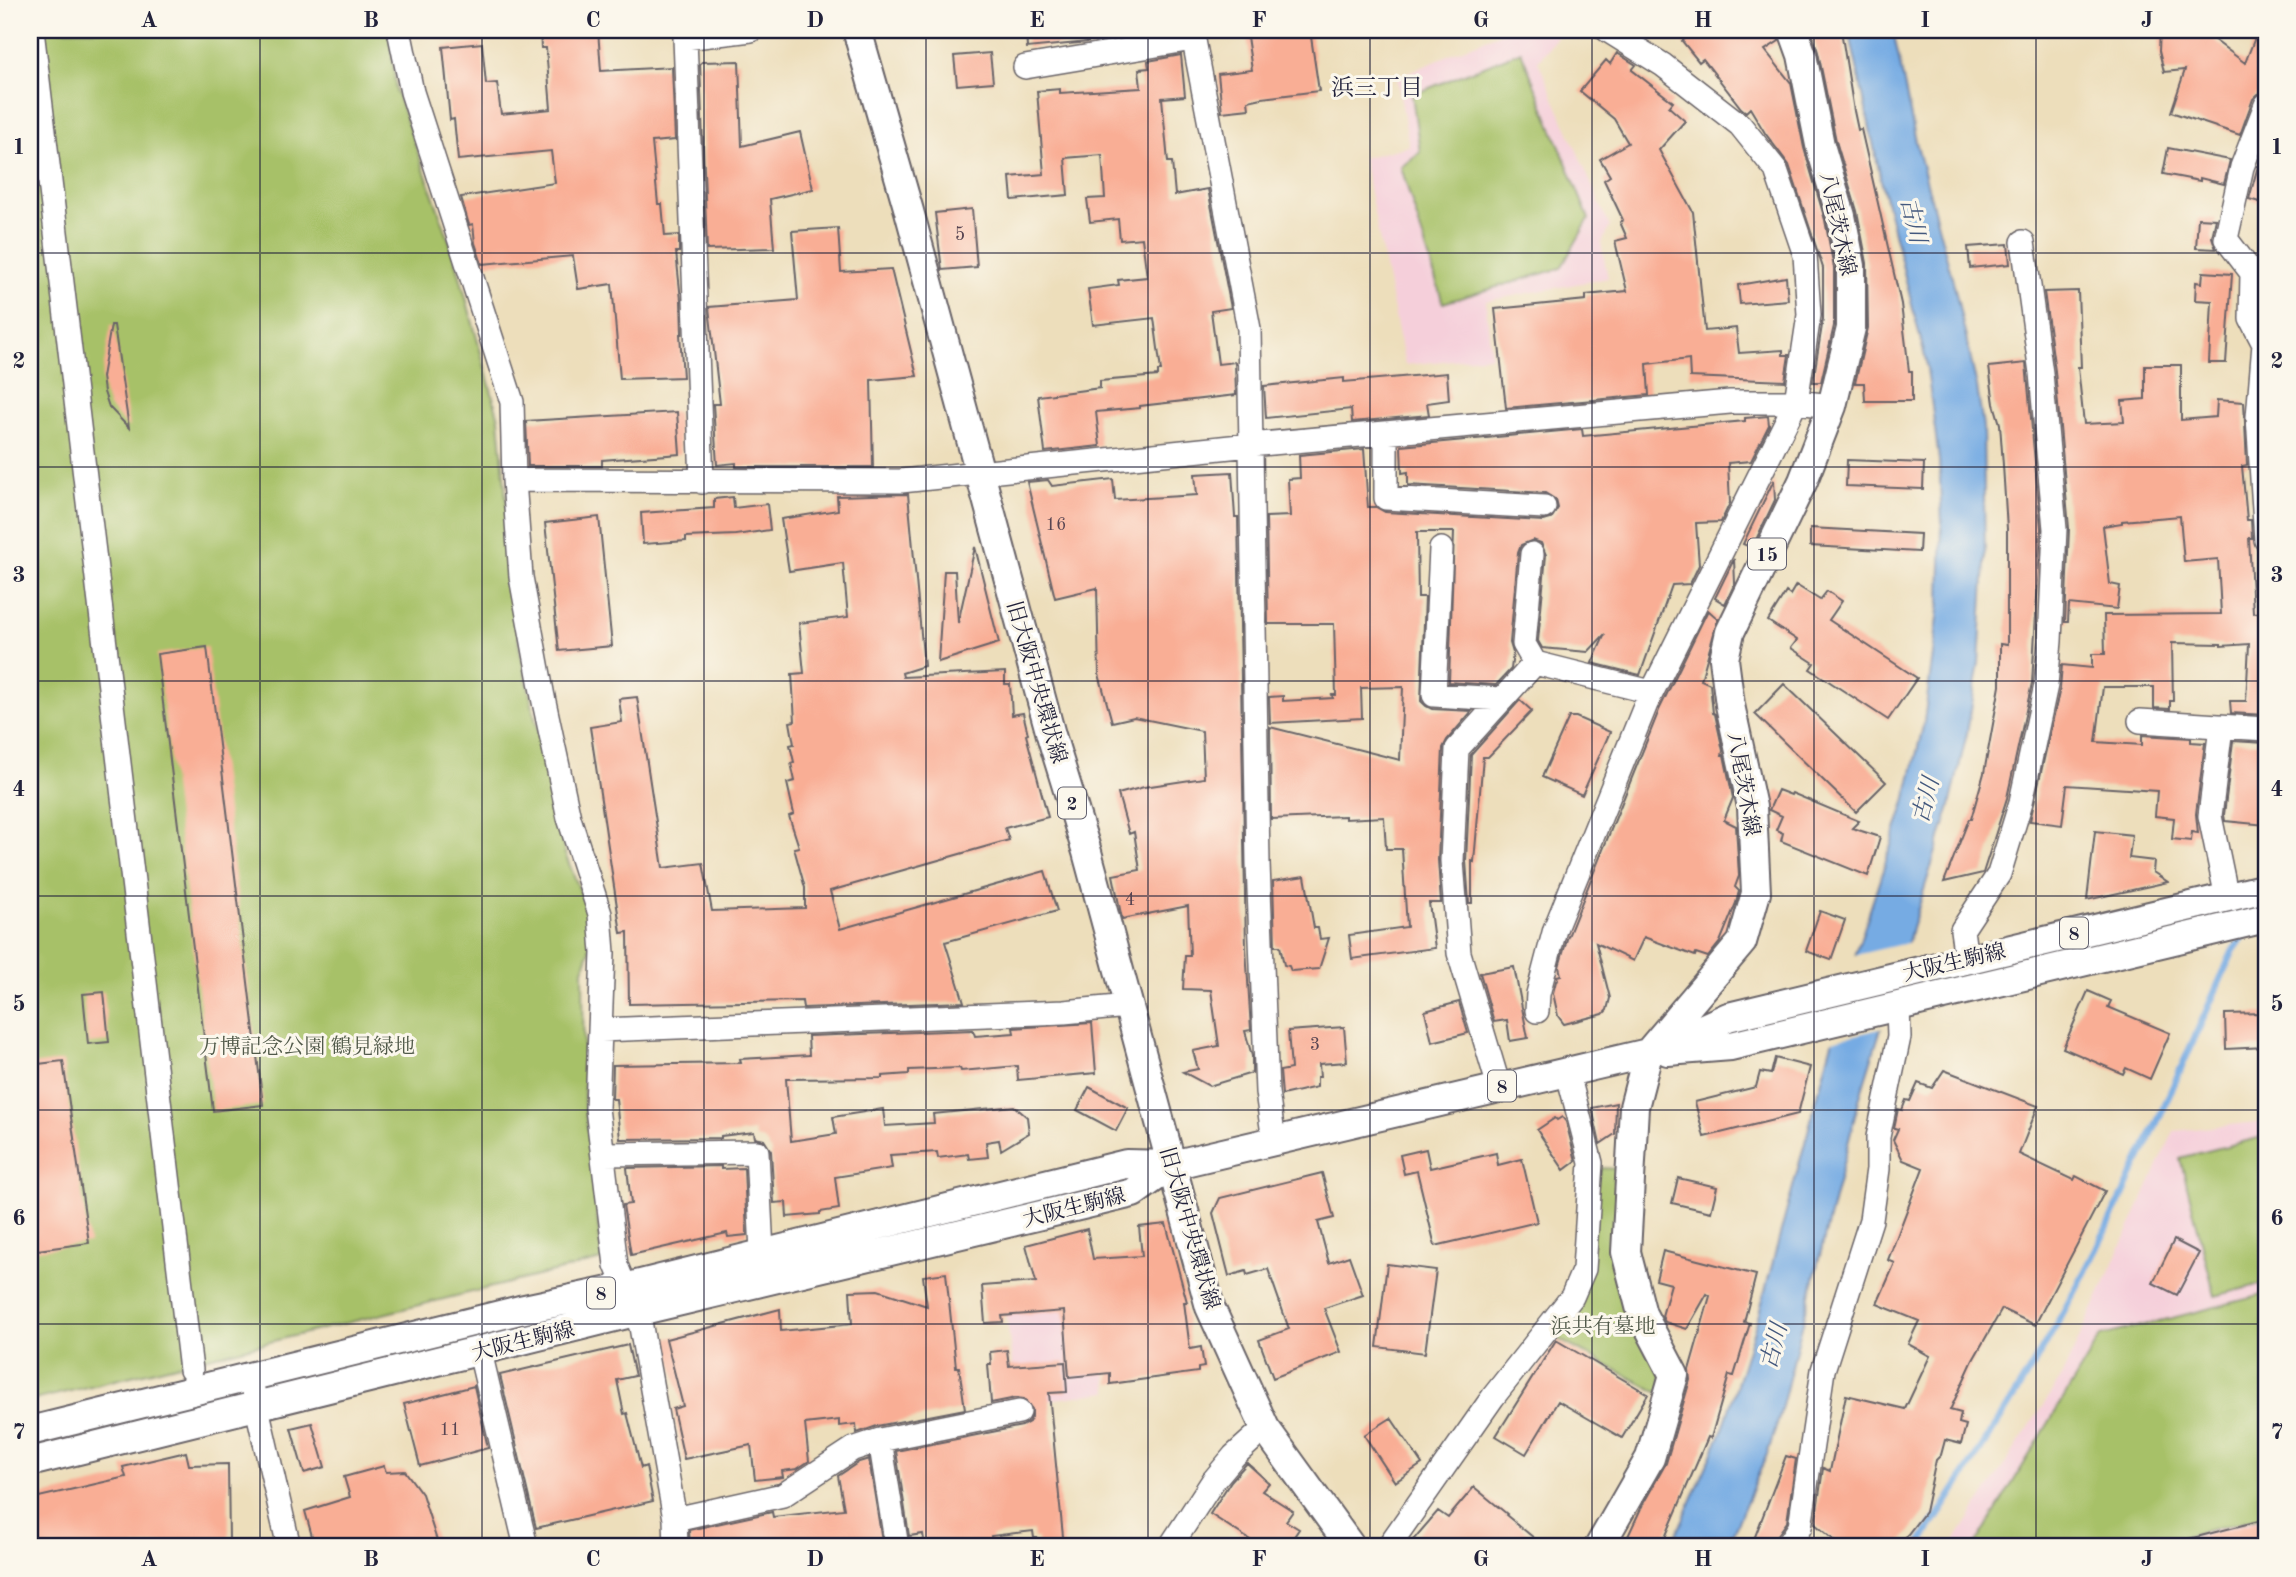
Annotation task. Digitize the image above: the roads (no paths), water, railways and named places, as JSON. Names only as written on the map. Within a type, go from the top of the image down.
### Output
[{"type":"main road","name":"旧大阪中央環状線","points":[[857,30],[909,211],[1054,746],[1087,852],[1210,1307],[1265,1428],[1351,1547]]},
{"type":"main road","name":"八尾茨木線","points":[[1599,1547],[1650,1458],[1674,1375],[1642,1314],[1626,1252],[1634,1107],[1648,1053],[1742,942],[1756,893],[1752,807],[1730,705],[1724,659],[1730,632],[1803,481],[1832,406],[1851,328],[1852,266],[1821,145],[1802,55],[1793,30]]},
{"type":"main road","name":"大阪生駒線","points":[[1648,1053],[1728,1017],[2245,893]]},
{"type":"main road","name":"大阪生駒線","points":[[30,1462],[480,1352],[762,1252],[1126,1164],[1172,1166],[1567,1070],[1648,1053],[1731,1046],[2266,918]]},
{"type":"main road","name":"大阪生駒線","points":[[30,1431],[520,1310],[629,1300],[1133,1193],[1172,1166]]},
{"type":"street","points":[[32,30],[191,1370]]},
{"type":"street","points":[[399,30],[412,92],[512,402],[521,577],[569,818],[600,915],[603,953],[597,1108],[616,1265],[641,1327],[675,1519],[676,1547]]},
{"type":"street","points":[[702,482],[685,38],[751,30]]},
{"type":"street","points":[[1537,1011],[1538,994],[1555,929],[1651,692],[1796,402],[1809,315],[1804,255],[1776,170],[1740,125],[1663,65],[1607,30]]},
{"type":"street","points":[[1026,67],[1192,34],[1249,329],[1258,877],[1267,1092],[1274,1141]]},
{"type":"street","points":[[2266,105],[2242,167],[2226,239],[2252,274],[2251,318],[2265,343],[2258,417],[2266,540]]},
{"type":"street","points":[[1966,959],[1962,930],[1999,874],[2021,802],[2046,685],[2050,641],[2055,529],[2041,373],[2023,242]]},
{"type":"street","points":[[514,480],[901,481],[1250,445],[1730,402],[1796,402],[1832,406]]},
{"type":"street","points":[[1386,433],[1386,498],[1544,507]]},
{"type":"street","points":[[1441,549],[1434,695],[1501,699]]},
{"type":"street","points":[[1532,554],[1524,644],[1535,663],[1651,692]]},
{"type":"street","points":[[1500,1087],[1459,953],[1452,861],[1457,750],[1535,663]]},
{"type":"street","points":[[2140,722],[2266,729]]},
{"type":"street","points":[[2221,727],[2210,816],[2245,893]]},
{"type":"street","points":[[601,1030],[1064,1012],[1128,1006]]},
{"type":"street","points":[[1787,1547],[1800,1527],[1823,1370],[1871,1220],[1878,1169],[1878,1137],[1899,1037],[1898,1006]]},
{"type":"street","points":[[1388,1547],[1493,1397],[1572,1297],[1584,1269],[1591,1163],[1567,1070]]},
{"type":"street","points":[[604,1154],[757,1152],[762,1252]]},
{"type":"street","points":[[480,1352],[526,1547]]},
{"type":"street","points":[[250,1377],[289,1547]]},
{"type":"street","points":[[675,1519],[783,1495],[853,1449],[880,1440],[1018,1412]]},
{"type":"street","points":[[1170,1547],[1213,1481],[1234,1455],[1265,1428]]},
{"type":"street","points":[[880,1440],[897,1547]]},
{"type":"water","name":"古川","points":[[1849,30],[1893,30],[1916,142],[1955,289],[1977,387],[1983,427],[1985,562],[1979,663],[1967,733],[1950,806],[1860,1096],[1780,1414],[1768,1452],[1727,1547],[1671,1547],[1723,1429],[1758,1317],[1856,953],[1905,802],[1924,722],[1940,602],[1942,524],[1939,460],[1926,361],[1881,180]]},
{"type":"waterway","points":[[1918,1547],[2063,1314],[2141,1157],[2233,951],[2246,933]]},
{"type":"district","name":"浜三丁目","points":[[1377,87]]},
{"type":"park label","name":"万博記念公園 鶴見緑地","points":[[307,1046]]},
{"type":"park label","name":"浜共有墓地","points":[[1603,1326]]}]
